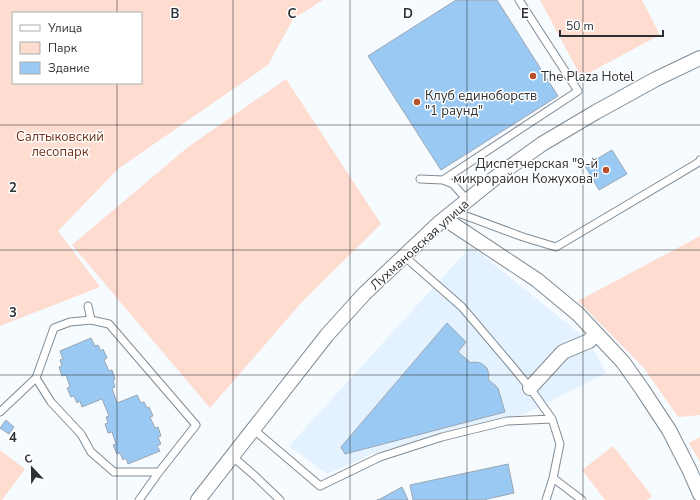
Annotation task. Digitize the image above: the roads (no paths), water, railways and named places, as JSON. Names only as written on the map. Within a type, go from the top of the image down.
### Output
[{"type":"street","name":"Лухмановская улица","points":[[198,500],[327,335],[364,294],[449,215],[500,174],[542,144],[656,79],[700,58]]},
{"type":"street","points":[[449,215],[473,236],[504,259],[537,280],[578,314],[623,362],[669,430],[700,494]]},
{"type":"street","points":[[530,388],[563,352],[589,341],[596,334]]},
{"type":"lane","points":[[443,180],[578,91],[519,0]]},
{"type":"lane","points":[[449,215],[556,247],[700,160]]},
{"type":"lane","points":[[420,179],[443,180],[453,184],[467,200]]},
{"type":"lane","points":[[404,256],[462,307],[530,388],[552,419],[560,444],[554,478],[546,500]]},
{"type":"lane","points":[[88,306],[91,320]]},
{"type":"lane","points":[[0,412],[36,378],[54,328],[70,322],[91,320],[110,324],[196,424],[139,500]]},
{"type":"lane","points":[[36,378],[51,402],[81,434],[91,452],[114,472],[159,472]]},
{"type":"lane","points":[[253,429],[320,486],[380,457],[442,437],[507,421],[552,419]]},
{"type":"lane","points":[[232,456],[280,500]]},
{"type":"lane","points":[[554,478],[582,500]]},
{"type":"place","name":"The Plaza Hotel","points":[[533,76]]},
{"type":"place","name":"Клуб единоборств \"1 раунд\"","points":[[417,102]]},
{"type":"place","name":"Диспетчерская \"9-й микрорайон Кожухова\"","points":[[606,170]]},
{"type":"park label","name":"Салтыковский лесопарк","points":[[60,144]]}]
